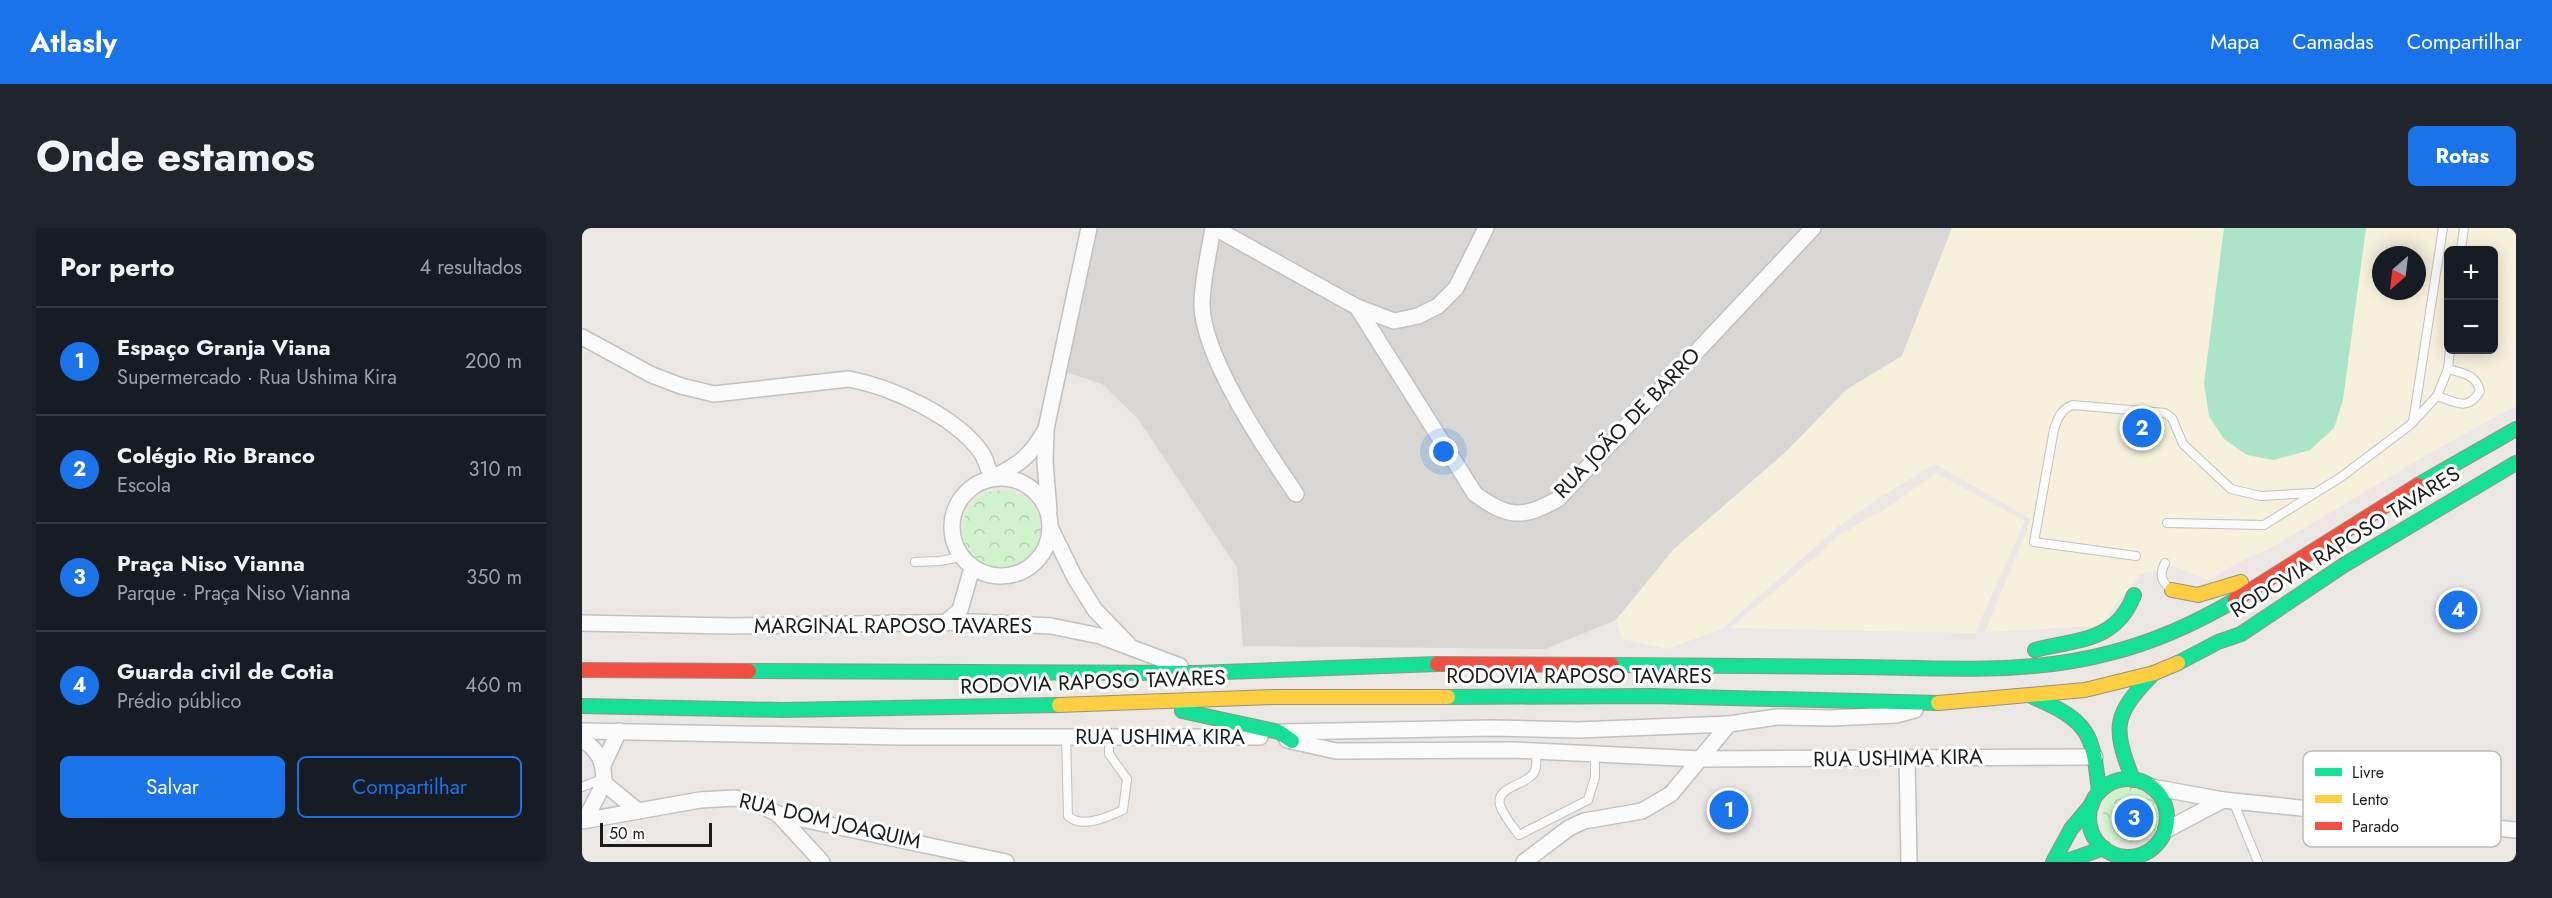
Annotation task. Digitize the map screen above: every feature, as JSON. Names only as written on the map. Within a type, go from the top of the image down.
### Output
[{"type":"main road","name":"RODOVIA RAPOSO TAVARES","points":[[582,670],[1197,673],[1451,663],[1955,669],[2062,662],[2129,649],[2201,619],[2372,513],[2516,429]]},
{"type":"main road","name":"RODOVIA RAPOSO TAVARES","points":[[582,706],[782,710],[1142,703],[1275,697],[1652,696],[1944,703],[2085,690],[2154,673],[2186,660],[2218,642],[2241,634],[2344,565],[2516,463]]},
{"type":"main road","points":[[2172,590],[2187,596],[2208,595],[2306,556]]},
{"type":"main road","points":[[1955,669],[2105,633],[2122,621],[2134,595]]},
{"type":"main road","points":[[2133,780],[2120,746],[2117,727],[2126,704],[2154,673]]},
{"type":"main road","points":[[2032,696],[2052,704],[2081,722],[2089,733],[2095,757],[2095,798],[2089,816],[2091,828],[2104,849],[2115,855],[2127,857],[2140,855],[2160,840],[2166,830],[2167,818],[2160,795],[2152,787],[2133,780],[2116,781],[2095,798],[2071,829],[2053,862]]},
{"type":"main road","points":[[1142,703],[1286,736]]},
{"type":"main road","points":[[2064,862],[2104,849]]},
{"type":"street","points":[[1046,429],[1028,457],[1018,465],[976,484],[969,489],[954,509],[953,542],[960,557],[972,568],[984,574],[998,577],[1011,576],[1024,571],[1044,553],[1049,540],[1050,524],[1045,462],[1046,429],[1089,228]]},
{"type":"street","points":[[1296,494],[1264,447],[1217,361],[1205,332],[1202,302],[1214,228],[1357,307],[1394,321],[1418,316],[1438,306],[1456,288],[1486,228]]},
{"type":"street","name":"RUA JOÃO DE BARRO","points":[[1357,307],[1475,494],[1494,508],[1516,513],[1536,511],[1558,499],[1813,228]]},
{"type":"street","points":[[582,337],[652,375],[681,386],[714,394],[849,379],[869,383],[890,391],[949,423],[982,453],[992,478]]},
{"type":"street","points":[[992,478],[1008,478],[1030,488],[1046,506],[1050,524],[1075,578],[1095,610],[1131,646]]},
{"type":"street","points":[[945,623],[960,610],[972,568]]},
{"type":"street","name":"MARGINAL RAPOSO TAVARES","points":[[582,623],[731,626],[945,623],[1051,626],[1100,636],[1197,673]]},
{"type":"street","points":[[1286,736],[1492,728],[1578,730],[1729,724],[1777,717],[1831,718],[1896,715],[1944,703]]},
{"type":"street","points":[[1524,862],[1569,828],[1584,821],[1642,811],[1671,794],[1729,724]]},
{"type":"street","name":"RUA USHIMA KIRA","points":[[582,731],[902,737],[1286,736],[1336,751],[1536,751],[1700,759],[2095,757]]},
{"type":"street","points":[[584,821],[604,775],[619,731]]},
{"type":"street","points":[[582,739],[591,746],[604,775],[638,811]]},
{"type":"street","points":[[1907,757],[1909,862]]},
{"type":"street","points":[[2152,787],[2228,800],[2303,808]]},
{"type":"street","name":"RUA DOM JOAQUIM","points":[[584,821],[700,800],[735,798],[758,804],[777,814],[1006,862]]},
{"type":"street","points":[[2166,830],[2228,800]]},
{"type":"street","points":[[777,814],[822,862]]},
{"type":"street","points":[[2501,828],[2516,830]]},
{"type":"lane","points":[[2413,423],[2444,228]]},
{"type":"lane","points":[[2462,246],[2464,229]]},
{"type":"lane","points":[[2167,523],[2265,525],[2313,492],[2341,477],[2413,423],[2437,396],[2448,369],[2450,354]]},
{"type":"lane","points":[[2437,396],[2462,405],[2475,400],[2480,391],[2478,383],[2470,375],[2448,369]]},
{"type":"lane","points":[[2136,556],[2034,542],[2054,429],[2058,417],[2067,407],[2073,405],[2165,413],[2172,418],[2183,444],[2231,489],[2261,496],[2313,492]]},
{"type":"lane","points":[[915,562],[960,557]]},
{"type":"lane","points":[[2164,563],[2161,570],[2162,579],[2172,590]]},
{"type":"lane","points":[[1066,736],[1068,816],[1072,820],[1092,821],[1123,810],[1127,779],[1109,754],[1109,737]]},
{"type":"lane","points":[[1536,751],[1536,767],[1533,774],[1504,792],[1500,799],[1500,806],[1519,836],[1588,800],[1595,777],[1595,754]]},
{"type":"lane","points":[[582,787],[604,775]]},
{"type":"lane","points":[[2228,800],[2258,862]]},
{"type":"shaded area","points":[[1096,228],[1952,228],[1902,356],[1846,390],[1788,450],[1674,549],[1616,620],[1545,649],[1243,646],[1237,568],[1138,419],[1102,384],[1059,370]]},
{"type":"shaded area","points":[[1952,228],[2516,228],[2516,406],[2428,454],[2271,548],[2207,580],[2165,563],[2161,570],[2140,574],[2099,626],[1985,632],[2031,519],[1935,464],[1874,501],[1837,528],[1722,629],[1667,649],[1622,639],[1616,620],[1674,549],[1788,450],[1846,390],[1902,356]]},
{"type":"shaded area","points":[[1936,473],[2025,521],[1975,633],[1730,628],[1819,554],[1837,536],[1885,509]]},
{"type":"green space","points":[[2224,228],[2366,228],[2343,400],[2334,428],[2310,450],[2274,460],[2247,455],[2224,439],[2209,416],[2204,383]]},
{"type":"green space","points":[[1002,490],[1017,493],[1030,501],[1038,514],[1041,529],[1038,544],[1030,557],[1017,565],[1002,568],[987,565],[974,557],[966,544],[963,529],[966,514],[974,501],[987,493]]},
{"type":"green space","points":[[2124,783],[2151,794],[2164,807],[2166,819],[2160,830],[2148,838],[2134,842],[2119,842],[2107,835],[2103,822],[2105,804],[2112,786]]},
{"type":"traffic: fast","points":[[2418,485],[2516,429]]},
{"type":"traffic: fast","points":[[2178,663],[2218,642],[2241,634],[2344,565],[2516,463]]},
{"type":"traffic: fast","points":[[2035,650],[2080,640],[2106,630],[2117,622],[2134,595]]},
{"type":"traffic: fast","points":[[1612,665],[1953,669],[2048,665],[2110,653],[2143,643],[2190,624],[2235,600]]},
{"type":"traffic: fast","points":[[749,671],[1197,673],[1437,664]]},
{"type":"traffic: fast","points":[[2133,780],[2122,746],[2120,722],[2130,700],[2154,673]]},
{"type":"traffic: fast","points":[[1448,697],[1652,696],[1938,703]]},
{"type":"traffic: fast","points":[[2033,697],[2066,714],[2085,731],[2094,756],[2099,792]]},
{"type":"traffic: fast","points":[[582,706],[782,710],[1059,705]]},
{"type":"traffic: fast","points":[[1182,711],[1279,732],[1292,741]]},
{"type":"traffic: fast","points":[[2128,779],[2143,782],[2160,796],[2167,818],[2164,833],[2150,850],[2128,857],[2113,854],[2096,840],[2089,818],[2092,803],[2106,786],[2128,779]]},
{"type":"traffic: fast","points":[[2053,862],[2071,829],[2092,804]]},
{"type":"traffic: fast","points":[[2064,862],[2104,848]]},
{"type":"traffic: slow","points":[[2172,590],[2198,595],[2241,582]]},
{"type":"traffic: slow","points":[[1938,703],[2085,690],[2154,673],[2178,663]]},
{"type":"traffic: slow","points":[[1059,705],[1275,697],[1448,697]]},
{"type":"traffic: jam","points":[[2235,600],[2418,485]]},
{"type":"traffic: jam","points":[[1437,664],[1612,665]]},
{"type":"traffic: jam","points":[[582,670],[749,671]]},
{"type":"place","name":"Colégio Rio Branco","points":[[2142,428]]},
{"type":"place","name":"Guarda civil de Cotia","points":[[2458,610]]},
{"type":"place","name":"Espaço Granja Viana","points":[[1729,810]]},
{"type":"place","name":"Praça Niso Vianna","points":[[2134,818]]}]
